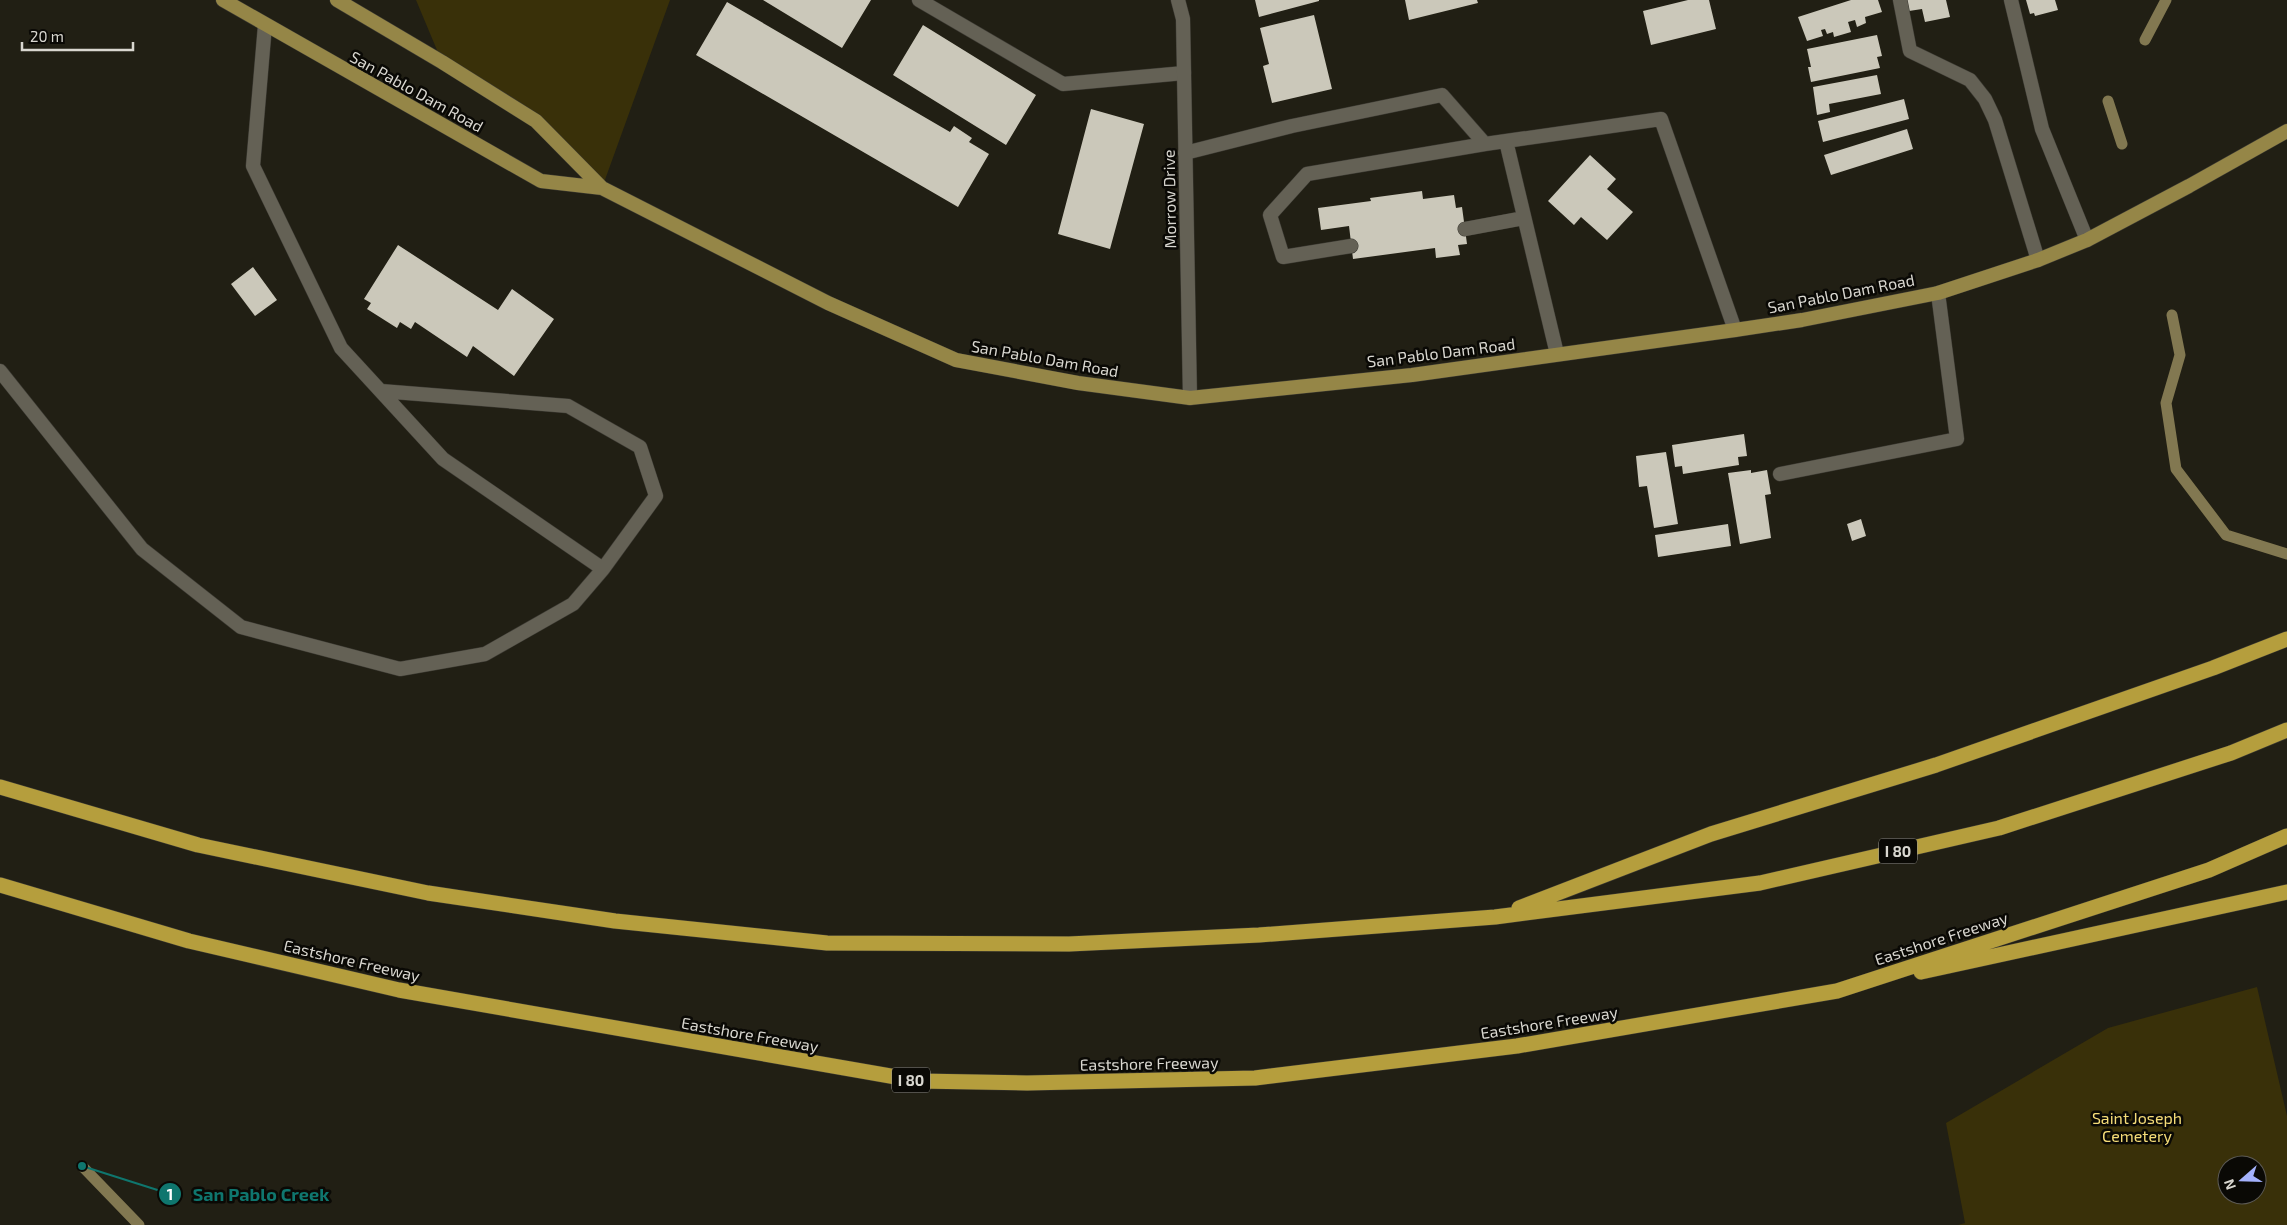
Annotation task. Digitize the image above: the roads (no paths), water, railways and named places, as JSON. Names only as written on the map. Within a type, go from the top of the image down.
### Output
[{"type":"highway","points":[[1495,917],[1711,834],[1936,765],[2213,668],[2287,640]]},
{"type":"highway","name":"I 80","points":[[0,787],[198,845],[428,893],[615,921],[827,943],[1069,944],[1259,935],[1495,917],[1760,883],[1999,828],[2230,753],[2287,730]]},
{"type":"highway","name":"Eastshore Freeway","points":[[0,885],[189,941],[399,990],[919,1081],[1027,1083],[1255,1078],[1517,1046],[1837,991],[2209,870],[2287,836]]},
{"type":"highway","points":[[1837,991],[2287,892]]},
{"type":"main road","name":"San Pablo Dam Road","points":[[223,0],[541,181],[602,188]]},
{"type":"main road","name":"San Pablo Dam Road","points":[[337,0],[442,62],[536,121],[602,188],[828,303],[956,360],[1078,383],[1190,398],[1412,375],[1735,330],[1802,320],[1938,293],[2038,260],[2087,240],[2287,131]]},
{"type":"street","points":[[919,0],[1063,84],[1184,73]]},
{"type":"street","name":"Morrow Drive","points":[[1178,0],[1183,19],[1190,398]]},
{"type":"street","points":[[1900,0],[1910,50],[1970,80],[1985,99],[1995,120],[2038,260]]},
{"type":"street","points":[[2011,0],[2042,129],[2087,240]]},
{"type":"street","points":[[265,25],[253,166],[342,348],[443,459],[603,569]]},
{"type":"street","points":[[1185,153],[1292,126],[1442,95],[1485,144]]},
{"type":"street","points":[[1351,246],[1283,257],[1270,215],[1307,174],[1485,144],[1661,119],[1735,330]]},
{"type":"street","points":[[1506,141],[1557,354]]},
{"type":"street","points":[[1465,228],[1524,218]]},
{"type":"street","points":[[1780,474],[1957,439],[1938,293]]},
{"type":"street","points":[[0,371],[142,549],[241,627],[400,669],[485,654],[573,604],[603,569],[656,496],[640,447],[568,406],[381,392]]},
{"type":"waterway","points":[[2145,40],[2166,0]]},
{"type":"waterway","points":[[2108,101],[2122,144]]},
{"type":"waterway","points":[[2172,315],[2180,355],[2166,403],[2176,469],[2226,535],[2287,554]]},
{"type":"waterway","points":[[82,1166],[139,1225]]},
{"type":"place","name":"San Pablo Creek","points":[[82,1166]]},
{"type":"park label","name":"Saint Joseph Cemetery","points":[[2137,1126]]}]
